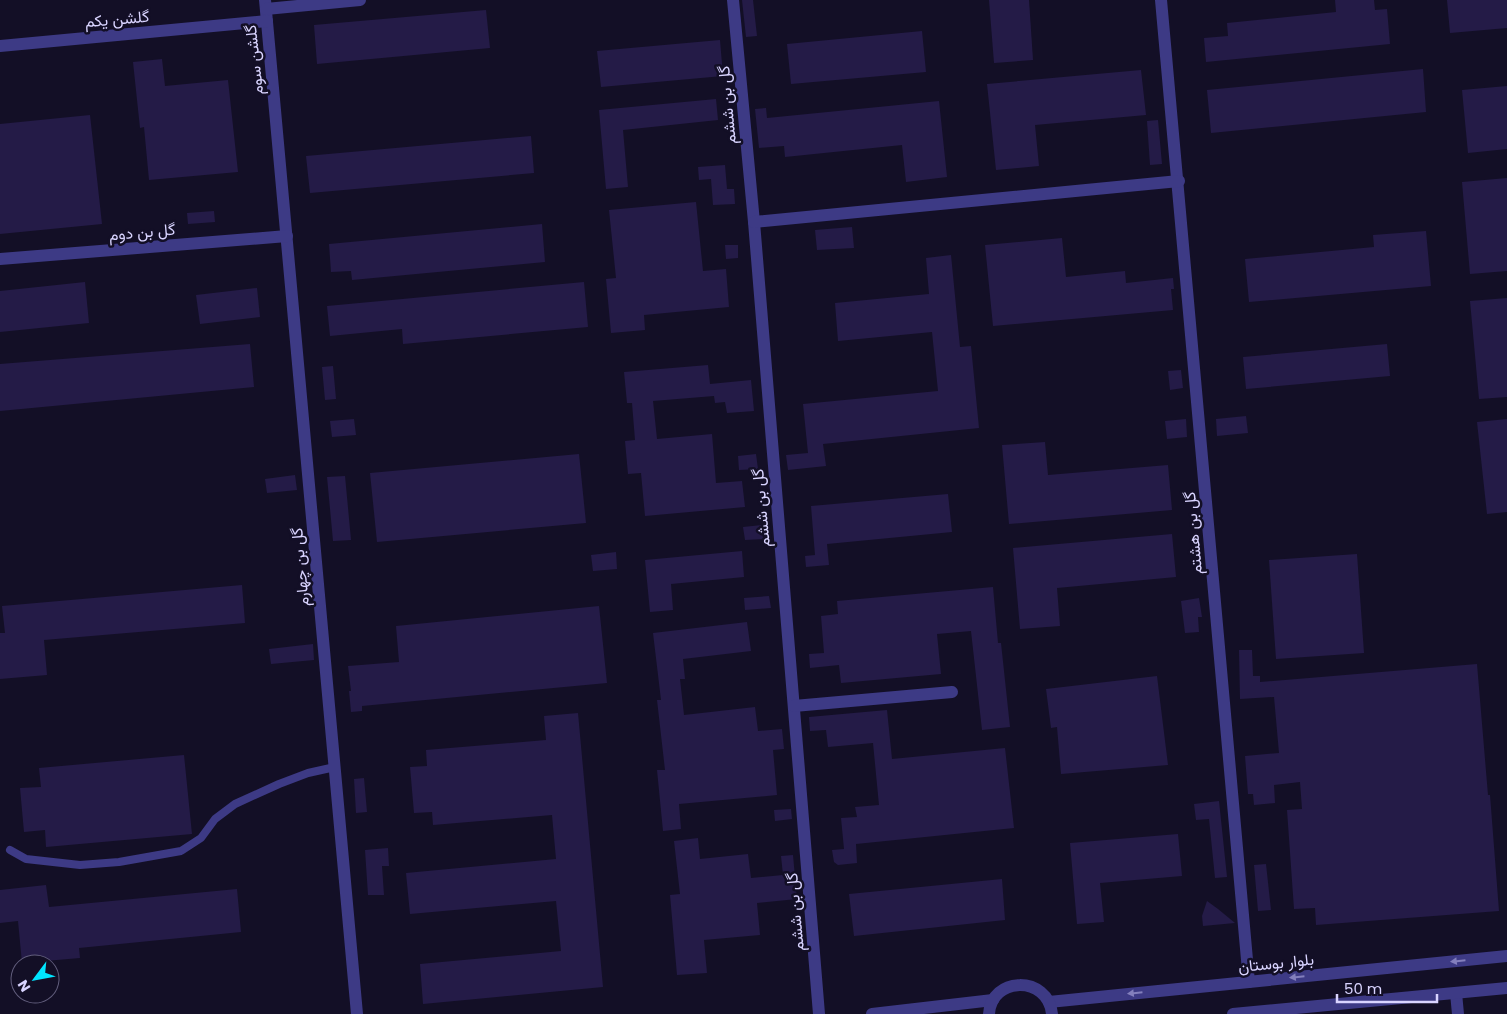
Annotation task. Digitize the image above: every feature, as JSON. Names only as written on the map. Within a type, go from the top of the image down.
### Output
[{"type":"street","name":"گلشن یکم","points":[[0,46],[266,10],[360,0]]},
{"type":"street","name":"گل بن ششم","points":[[734,0],[819,1014]]},
{"type":"street","name":"گل بن هشتم","points":[[1161,0],[1179,181],[1249,982]]},
{"type":"street","name":"گلشن سوم","points":[[266,10],[276,117]]},
{"type":"street","name":"گل بن چهارم","points":[[276,117],[357,1014]]},
{"type":"street","points":[[754,222],[1179,181]]},
{"type":"street","name":"گل بن دوم","points":[[0,259],[287,236]]},
{"type":"street","points":[[794,706],[952,692]]},
{"type":"street","name":"بلوار بوستان","points":[[1051,1008],[1249,982],[1507,956]]},
{"type":"street","points":[[989,1014],[993,1000],[999,992],[1007,987],[1016,985],[1026,985],[1035,988],[1043,994],[1051,1008]]},
{"type":"street","points":[[1233,1014],[1507,988]]},
{"type":"street","points":[[1456,993],[1458,1014]]},
{"type":"street","points":[[872,1014],[993,1000]]},
{"type":"lane","points":[[10,850],[26,859],[80,865],[120,862],[181,851],[200,838],[215,819],[235,804],[308,773],[335,767]]},
{"type":"building","points":[[742,0],[753,0],[757,36],[746,37]]},
{"type":"building","points":[[989,0],[1029,0],[1033,60],[994,63]]},
{"type":"building","points":[[1335,0],[1374,0],[1375,10],[1387,9],[1390,44],[1206,62],[1204,38],[1228,36],[1227,23],[1336,12]]},
{"type":"building","points":[[1447,0],[1507,0],[1507,28],[1450,33]]},
{"type":"building","points":[[486,10],[490,48],[317,64],[314,25]]},
{"type":"building","points":[[922,31],[926,72],[791,84],[787,44]]},
{"type":"building","points":[[720,40],[723,76],[601,87],[597,51]]},
{"type":"building","points":[[162,59],[165,86],[228,80],[238,172],[149,180],[144,127],[140,128],[133,62]]},
{"type":"building","points":[[1423,69],[1426,112],[1211,133],[1207,90]]},
{"type":"building","points":[[1141,70],[1146,115],[1035,125],[1039,166],[996,170],[987,84]]},
{"type":"building","points":[[1507,86],[1507,149],[1468,153],[1462,90]]},
{"type":"building","points":[[716,99],[718,120],[623,130],[628,187],[606,189],[599,110]]},
{"type":"building","points":[[939,101],[947,177],[906,182],[902,145],[785,157],[784,146],[759,148],[755,109],[766,108],[767,118]]},
{"type":"building","points":[[90,115],[102,224],[0,234],[0,124]]},
{"type":"building","points":[[1158,120],[1162,164],[1150,165],[1147,121]]},
{"type":"building","points":[[531,136],[534,173],[310,193],[306,156]]},
{"type":"building","points":[[725,165],[727,189],[734,189],[735,204],[713,205],[711,179],[699,180],[698,167]]},
{"type":"building","points":[[1507,178],[1507,271],[1470,274],[1462,182]]},
{"type":"building","points":[[696,202],[703,271],[726,269],[729,307],[644,315],[645,330],[611,333],[606,279],[616,278],[609,210]]},
{"type":"building","points":[[214,211],[215,222],[188,224],[187,213]]},
{"type":"building","points":[[542,224],[545,262],[352,280],[351,271],[331,272],[329,244]]},
{"type":"building","points":[[852,227],[854,248],[817,250],[815,230]]},
{"type":"building","points":[[1426,231],[1431,286],[1249,302],[1245,259],[1374,247],[1373,235]]},
{"type":"building","points":[[1062,238],[1066,277],[1125,271],[1126,283],[1173,278],[1174,289],[1171,289],[1173,310],[993,326],[985,245]]},
{"type":"building","points":[[725,245],[738,245],[738,258],[726,259]]},
{"type":"building","points":[[951,255],[960,347],[971,346],[979,428],[823,444],[826,466],[788,470],[786,455],[808,453],[803,404],[938,391],[932,332],[838,341],[835,303],[929,294],[926,258]]},
{"type":"building","points":[[85,282],[89,323],[0,332],[0,291]]},
{"type":"building","points":[[584,282],[588,327],[403,344],[402,329],[330,336],[327,306]]},
{"type":"building","points":[[257,288],[260,317],[200,324],[196,295]]},
{"type":"building","points":[[1507,298],[1507,397],[1479,399],[1470,301]]},
{"type":"building","points":[[250,344],[254,387],[0,411],[0,364]]},
{"type":"building","points":[[1387,344],[1390,376],[1246,389],[1243,357]]},
{"type":"building","points":[[708,365],[710,384],[751,380],[754,411],[727,413],[725,402],[715,403],[714,396],[653,401],[657,439],[712,434],[716,483],[742,481],[745,507],[645,516],[641,473],[628,474],[625,441],[635,440],[632,403],[627,403],[624,372]]},
{"type":"building","points":[[333,366],[336,399],[325,400],[322,367]]},
{"type":"building","points":[[1181,370],[1183,388],[1170,390],[1168,371]]},
{"type":"building","points":[[1246,416],[1248,433],[1217,436],[1216,419]]},
{"type":"building","points":[[354,419],[356,435],[332,437],[330,421]]},
{"type":"building","points":[[1186,419],[1187,437],[1167,439],[1165,421]]},
{"type":"building","points":[[1507,419],[1507,512],[1487,514],[1477,422]]},
{"type":"building","points":[[1045,442],[1048,475],[1168,465],[1172,510],[1009,524],[1002,445]]},
{"type":"building","points":[[579,454],[586,523],[377,542],[370,473]]},
{"type":"building","points":[[756,454],[758,469],[739,470],[738,456]]},
{"type":"building","points":[[295,475],[297,490],[267,493],[265,479]]},
{"type":"building","points":[[345,476],[351,540],[333,541],[327,477]]},
{"type":"building","points":[[948,494],[952,532],[827,544],[829,565],[806,567],[805,556],[815,555],[811,506]]},
{"type":"building","points":[[762,525],[764,539],[745,540],[743,527]]},
{"type":"building","points":[[1172,534],[1176,577],[1057,588],[1060,626],[1020,629],[1013,548]]},
{"type":"building","points":[[742,551],[744,577],[671,584],[673,610],[650,612],[645,560]]},
{"type":"building","points":[[616,552],[617,569],[593,571],[591,555]]},
{"type":"building","points":[[1357,554],[1364,653],[1276,659],[1269,560]]},
{"type":"building","points":[[242,585],[245,623],[44,640],[47,675],[0,679],[0,633],[5,633],[2,606]]},
{"type":"building","points":[[993,587],[998,643],[1001,643],[1010,727],[982,730],[971,631],[937,634],[941,674],[841,683],[839,665],[810,668],[809,654],[824,653],[821,616],[838,614],[837,601]]},
{"type":"building","points":[[769,596],[771,608],[745,610],[744,598]]},
{"type":"building","points":[[1199,598],[1202,617],[1198,617],[1199,632],[1185,633],[1181,601]]},
{"type":"building","points":[[599,606],[607,683],[362,706],[362,711],[351,712],[348,666],[399,662],[396,626]]},
{"type":"building","points":[[747,622],[751,651],[683,659],[685,679],[680,679],[684,715],[755,707],[758,731],[782,729],[784,749],[773,750],[777,795],[679,804],[681,829],[663,831],[657,770],[665,770],[657,700],[661,700],[653,633]]},
{"type":"building","points":[[313,644],[314,660],[271,664],[269,649]]},
{"type":"building","points":[[1239,650],[1252,650],[1253,676],[1260,676],[1260,682],[1477,664],[1499,911],[1316,925],[1315,908],[1294,909],[1287,810],[1302,809],[1300,782],[1274,785],[1275,803],[1254,805],[1253,794],[1248,794],[1245,756],[1279,753],[1274,697],[1240,699]]},
{"type":"building","points":[[1157,676],[1168,765],[1061,774],[1057,727],[1051,728],[1046,689]]},
{"type":"building","points":[[887,710],[892,759],[1005,748],[1014,828],[856,844],[857,863],[838,865],[834,862],[832,850],[844,849],[841,818],[857,817],[855,807],[879,805],[873,743],[828,747],[826,730],[810,731],[809,717]]},
{"type":"building","points":[[578,713],[603,987],[423,1004],[420,964],[561,951],[556,901],[410,914],[406,873],[556,859],[552,815],[433,825],[432,812],[414,813],[410,767],[427,766],[426,750],[546,740],[544,716]]},
{"type":"building","points":[[184,755],[192,834],[46,847],[45,830],[24,832],[20,788],[41,787],[39,768]]},
{"type":"building","points":[[364,778],[367,812],[356,813],[354,779]]},
{"type":"building","points":[[1219,801],[1227,877],[1215,878],[1209,819],[1196,820],[1194,804]]},
{"type":"building","points":[[791,809],[792,819],[775,821],[774,810]]},
{"type":"building","points":[[1178,834],[1182,876],[1100,883],[1104,922],[1077,924],[1070,843]]},
{"type":"building","points":[[698,838],[700,859],[748,854],[751,878],[783,875],[781,856],[793,855],[797,899],[757,903],[760,935],[704,940],[707,973],[677,975],[670,895],[680,894],[674,841]]},
{"type":"building","points":[[388,848],[389,866],[382,866],[384,895],[368,895],[365,850]]},
{"type":"building","points":[[1266,864],[1271,910],[1258,911],[1254,865]]},
{"type":"building","points":[[1002,879],[1005,920],[854,936],[849,894]]},
{"type":"building","points":[[46,885],[49,907],[237,889],[241,932],[79,948],[80,958],[60,960],[60,954],[21,954],[18,921],[0,923],[0,890]]},
{"type":"building","points":[[1207,901],[1235,923],[1203,926],[1202,916]]}]
